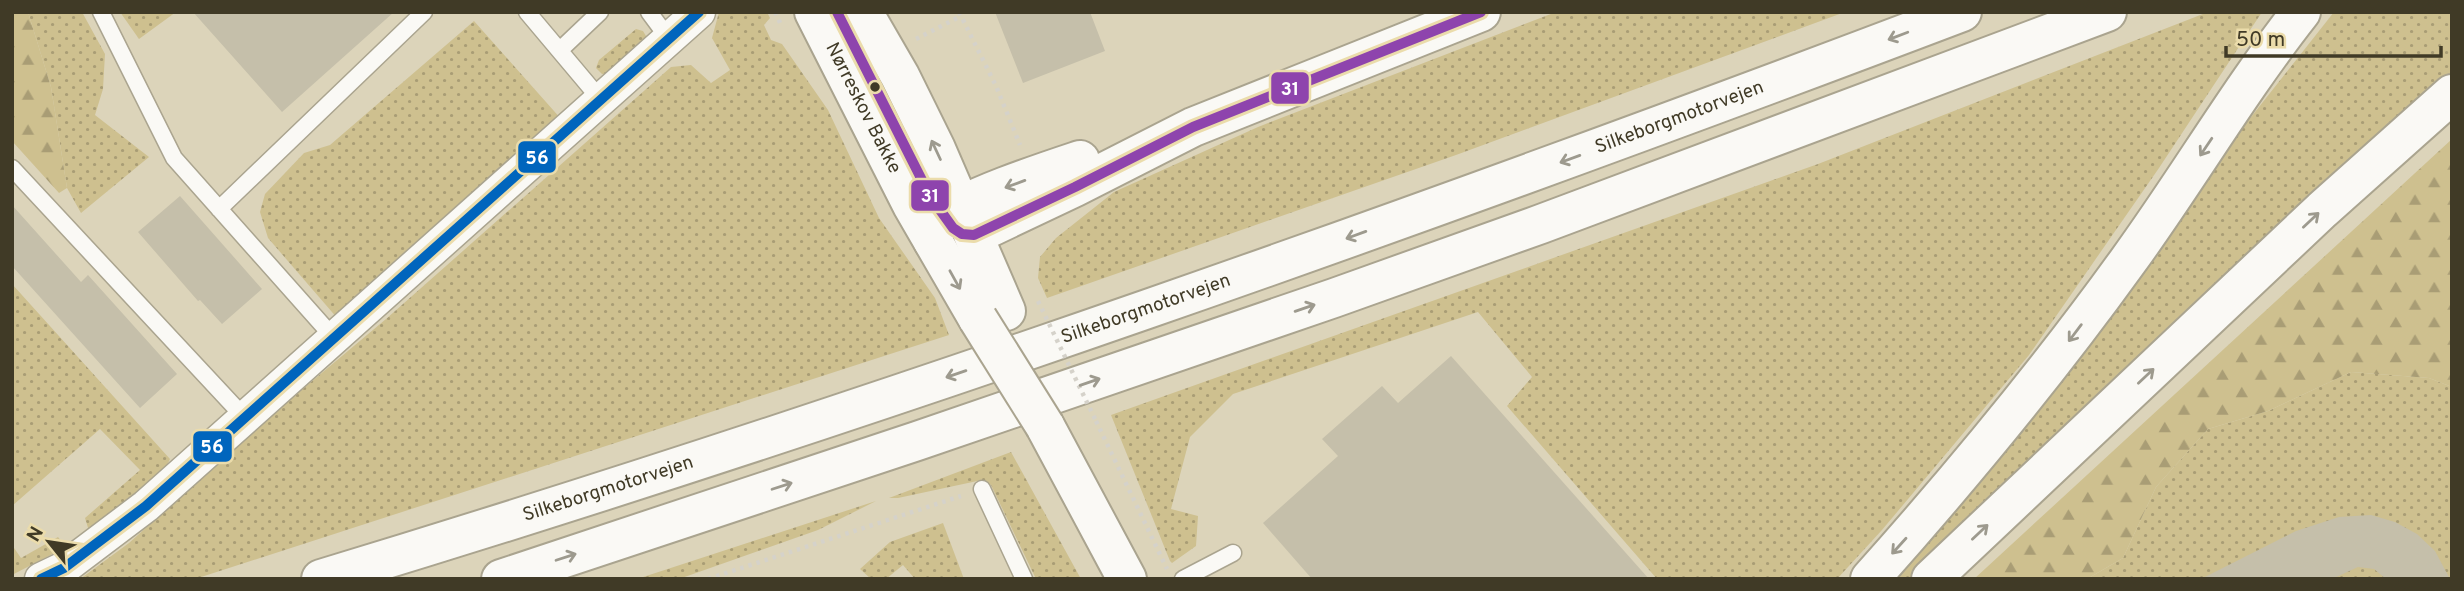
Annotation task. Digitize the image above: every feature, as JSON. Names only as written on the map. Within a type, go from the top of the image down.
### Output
[{"type":"main road","name":"Nørreskov Bakke","points":[[814,12],[881,146],[953,225],[1007,310],[1048,431],[1127,579]]},
{"type":"main road","points":[[837,12],[930,196],[953,225],[1075,187],[1193,127],[1481,12]]},
{"type":"main road","name":"Nørreskov Bakke","points":[[863,12],[900,76],[953,225]]},
{"type":"main road","name":"Silkeborgmotorvejen","points":[[321,579],[700,460],[1241,276],[1731,100],[1962,12]]},
{"type":"main road","points":[[501,579],[1335,298],[1528,229],[2107,12]]},
{"type":"main road","points":[[1870,579],[1954,484],[2057,357],[2129,260],[2298,15]]},
{"type":"main road","points":[[1931,579],[2322,210],[2452,94]]},
{"type":"street","points":[[41,579],[64,568],[146,506],[699,12]]},
{"type":"lane","points":[[101,12],[174,158],[334,338]]},
{"type":"lane","points":[[219,209],[424,12]]},
{"type":"lane","points":[[527,12],[601,100]]},
{"type":"lane","points":[[559,50],[600,12]]},
{"type":"lane","points":[[649,12],[669,39]]},
{"type":"lane","points":[[12,168],[245,418]]},
{"type":"lane","points":[[982,489],[1024,579]]},
{"type":"lane","points":[[1183,579],[1233,553]]},
{"type":"path","points":[[912,41],[960,14],[996,86],[1022,151]]},
{"type":"path","points":[[1007,310],[1096,421],[1172,579]]},
{"type":"path","points":[[708,579],[982,489]]},
{"type":"green space","points":[[12,12],[28,12],[51,87],[67,188],[59,193],[12,141]]},
{"type":"green space","points":[[28,12],[82,12],[105,54],[103,89],[95,115],[149,157],[81,213],[67,188],[51,87]]},
{"type":"green space","points":[[120,12],[176,12],[139,39]]},
{"type":"green space","points":[[719,12],[767,12],[770,18],[764,25],[771,40],[782,44],[828,110],[879,218],[935,298],[949,335],[195,579],[80,579],[129,543],[267,419],[386,319],[671,67],[691,65],[711,83],[730,70],[712,38]]},
{"type":"green space","points":[[1556,12],[1845,12],[1456,155],[1047,298],[1038,278],[1040,257],[1056,238],[1114,192],[1258,127]]},
{"type":"green space","points":[[2208,12],[2262,12],[2159,168],[2029,355],[1882,530],[1837,579],[1657,579],[1507,406],[1532,377],[1478,312],[1233,394],[1190,437],[1171,509],[1198,516],[1196,546],[1172,563],[1170,561],[1111,415],[1818,164]]},
{"type":"green space","points":[[2334,12],[2452,12],[2452,81],[1917,579],[1886,579]]},
{"type":"green space","points":[[474,21],[562,120],[338,319],[268,238],[260,212],[265,194],[304,153],[330,145]]},
{"type":"green space","points":[[636,29],[643,31],[649,41],[612,74],[602,74],[596,68],[599,60]]},
{"type":"green space","points":[[2452,139],[2452,387],[2429,378],[2351,372],[2268,411],[2208,429],[2156,487],[2123,558],[2087,579],[1974,579]]},
{"type":"green space","points":[[12,284],[170,459],[165,469],[89,531],[85,518],[140,470],[100,429],[12,506]]},
{"type":"green space","points":[[2351,372],[2429,378],[2452,387],[2452,579],[2087,579],[2123,558],[2156,487],[2208,429],[2268,411]]},
{"type":"green space","points":[[1011,452],[1081,579],[1036,579],[991,485],[982,480],[889,498]]},
{"type":"green space","points":[[876,501],[818,530],[679,579],[637,579]]},
{"type":"green space","points":[[943,523],[964,579],[915,579],[903,565],[886,579],[871,579],[860,569],[890,542]]},
{"type":"green space","points":[[58,537],[66,547],[12,575],[12,545],[21,558]]},
{"type":"building","points":[[193,12],[394,12],[282,112]]},
{"type":"building","points":[[995,12],[1090,12],[1105,51],[1023,83]]},
{"type":"building","points":[[180,196],[262,289],[222,324],[200,300],[198,301],[138,232]]},
{"type":"building","points":[[12,205],[81,282],[88,275],[177,374],[140,408],[12,266]]},
{"type":"building","points":[[1451,356],[1649,579],[1312,579],[1263,523],[1338,456],[1322,439],[1382,386],[1398,403]]},
{"type":"building","points":[[2371,515],[2395,522],[2417,534],[2435,551],[2450,579],[2386,579],[2374,569],[2358,567],[2332,579],[2201,579],[2296,531],[2339,517]]},
{"type":"transit line","name":"56","points":[[41,579],[64,568],[146,506],[699,12]]},
{"type":"transit line","name":"31","points":[[837,12],[930,196],[953,228],[962,234],[974,235],[1193,127],[1481,12]]}]
